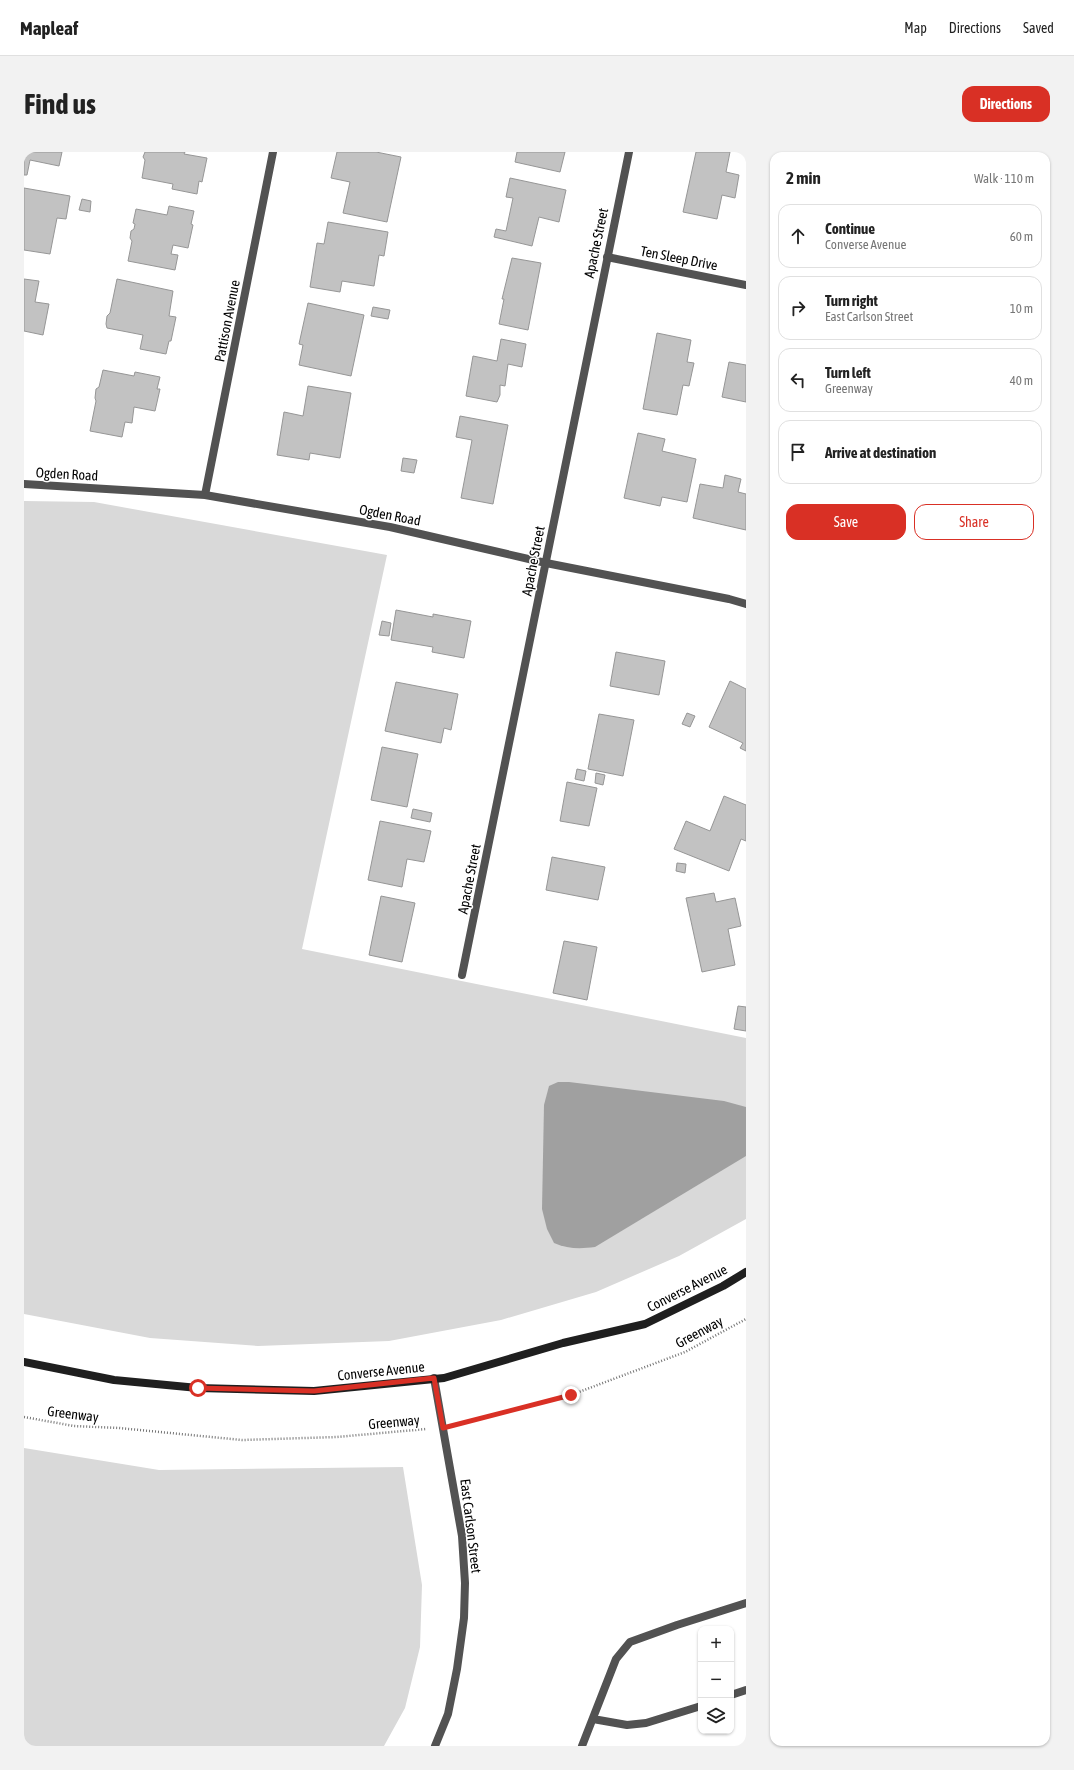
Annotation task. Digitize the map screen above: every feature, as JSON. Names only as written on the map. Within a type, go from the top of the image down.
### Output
[{"type":"main road","name":"Converse Avenue","points":[[24,1362],[114,1380],[198,1388],[314,1391],[444,1378],[563,1343],[645,1324],[723,1286],[746,1272]]},
{"type":"street","name":"Pattison Avenue","points":[[205,495],[273,152]]},
{"type":"street","name":"Apache Street","points":[[462,975],[629,152]]},
{"type":"street","name":"Ten Sleep Drive","points":[[607,257],[746,285]]},
{"type":"street","name":"Ogden Road","points":[[24,484],[205,495],[390,527],[546,563],[729,599],[746,604]]},
{"type":"street","name":"East Carlson Street","points":[[434,1378],[462,1536],[465,1583],[464,1618],[457,1669],[448,1714],[435,1746]]},
{"type":"street","points":[[582,1746],[616,1659],[630,1642],[746,1603]]},
{"type":"street","points":[[734,1694],[746,1690]]},
{"type":"street","points":[[593,1719],[627,1725],[646,1723],[698,1707]]},
{"type":"path","name":"Greenway","points":[[24,1417],[74,1426],[119,1428],[242,1440],[337,1437],[443,1428],[571,1395],[685,1352],[746,1319]]},
{"type":"shaded area","points":[[24,501],[94,502],[387,555],[302,949],[746,1038],[746,1219],[679,1256],[596,1292],[501,1320],[389,1341],[258,1346],[150,1338],[24,1314]]},
{"type":"shaded area","points":[[558,1082],[569,1082],[724,1101],[746,1107],[746,1156],[595,1247],[574,1248],[554,1243],[547,1229],[542,1209],[544,1105],[549,1086]]},
{"type":"shaded area","points":[[24,1448],[159,1470],[403,1467],[422,1585],[420,1647],[405,1708],[384,1746],[24,1746]]},
{"type":"building","points":[[24,152],[62,152],[59,166],[30,160],[27,175],[24,175]]},
{"type":"building","points":[[145,152],[185,152],[184,154],[207,158],[202,182],[199,181],[197,194],[172,189],[173,184],[142,178],[145,160],[143,157]]},
{"type":"building","points":[[337,152],[376,152],[401,157],[387,222],[343,213],[350,182],[331,178]]},
{"type":"building","points":[[517,152],[565,152],[560,172],[515,162]]},
{"type":"building","points":[[696,152],[730,152],[726,172],[739,175],[735,198],[722,195],[717,219],[683,212]]},
{"type":"building","points":[[510,178],[566,190],[559,222],[539,217],[532,246],[494,237],[496,229],[506,231],[513,198],[506,197]]},
{"type":"building","points":[[24,188],[70,196],[66,219],[57,218],[50,254],[24,250]]},
{"type":"building","points":[[82,199],[91,201],[90,212],[79,210]]},
{"type":"building","points":[[169,206],[194,211],[191,224],[193,225],[188,248],[173,245],[171,254],[178,255],[175,270],[128,261],[132,241],[130,238],[131,231],[134,229],[135,224],[133,223],[136,209],[167,215]]},
{"type":"building","points":[[328,222],[388,232],[384,256],[379,255],[374,286],[342,281],[340,292],[310,287],[317,243],[324,244]]},
{"type":"building","points":[[512,258],[541,263],[528,330],[499,324],[504,299],[502,299]]},
{"type":"building","points":[[24,279],[39,281],[35,302],[49,304],[43,335],[24,331]]},
{"type":"building","points":[[117,279],[173,291],[169,316],[176,317],[171,341],[169,341],[166,354],[140,349],[143,335],[107,328],[107,316],[110,313]]},
{"type":"building","points":[[308,303],[364,315],[351,376],[299,365],[303,345],[299,344]]},
{"type":"building","points":[[373,307],[390,310],[388,319],[371,316]]},
{"type":"building","points":[[657,333],[691,340],[687,362],[694,363],[689,386],[683,385],[677,415],[643,409]]},
{"type":"building","points":[[501,339],[526,344],[522,367],[508,364],[505,386],[500,385],[500,395],[497,402],[466,396],[473,356],[497,361]]},
{"type":"building","points":[[729,362],[746,365],[746,402],[722,397]]},
{"type":"building","points":[[103,370],[134,376],[135,372],[160,377],[157,389],[160,389],[155,411],[134,407],[132,423],[125,422],[122,437],[90,431],[96,401],[96,389],[99,387]]},
{"type":"building","points":[[308,386],[351,393],[340,458],[310,453],[309,460],[277,455],[284,412],[303,416]]},
{"type":"building","points":[[460,416],[508,425],[493,504],[461,498],[472,440],[456,437]]},
{"type":"building","points":[[638,433],[665,439],[662,451],[696,459],[687,502],[662,497],[660,506],[624,498]]},
{"type":"building","points":[[403,458],[417,460],[414,473],[401,471]]},
{"type":"building","points":[[725,475],[741,479],[738,492],[746,494],[746,530],[693,518],[700,484],[723,488]]},
{"type":"building","points":[[396,610],[433,617],[433,614],[471,621],[464,658],[432,652],[433,647],[391,640]]},
{"type":"building","points":[[382,621],[391,623],[389,636],[379,635]]},
{"type":"building","points":[[616,652],[665,661],[659,695],[610,686]]},
{"type":"building","points":[[730,681],[746,689],[746,751],[740,748],[743,743],[709,727]]},
{"type":"building","points":[[396,682],[458,694],[451,730],[444,728],[441,743],[385,731]]},
{"type":"building","points":[[687,713],[695,716],[690,727],[682,724]]},
{"type":"building","points":[[599,714],[634,720],[623,776],[588,769]]},
{"type":"building","points":[[382,747],[418,754],[407,807],[371,800]]},
{"type":"building","points":[[577,769],[586,771],[584,781],[575,779]]},
{"type":"building","points":[[596,773],[605,775],[603,785],[595,783]]},
{"type":"building","points":[[567,782],[597,788],[589,826],[560,821]]},
{"type":"building","points":[[724,796],[746,805],[746,841],[741,839],[729,871],[674,849],[686,821],[710,831]]},
{"type":"building","points":[[413,809],[432,813],[430,822],[411,818]]},
{"type":"building","points":[[380,821],[431,831],[424,862],[407,859],[402,887],[368,880]]},
{"type":"building","points":[[552,857],[605,867],[598,900],[546,890]]},
{"type":"building","points":[[677,863],[686,864],[685,873],[676,871]]},
{"type":"building","points":[[714,893],[716,902],[735,898],[741,926],[728,929],[735,965],[702,972],[686,898]]},
{"type":"building","points":[[381,896],[415,903],[402,962],[369,955]]},
{"type":"building","points":[[564,941],[597,947],[587,1000],[553,993]]},
{"type":"building","points":[[738,1006],[746,1007],[746,1031],[734,1029]]},
{"type":"route","points":[[198,1388],[314,1391],[434,1378],[443,1428],[571,1395]]}]
